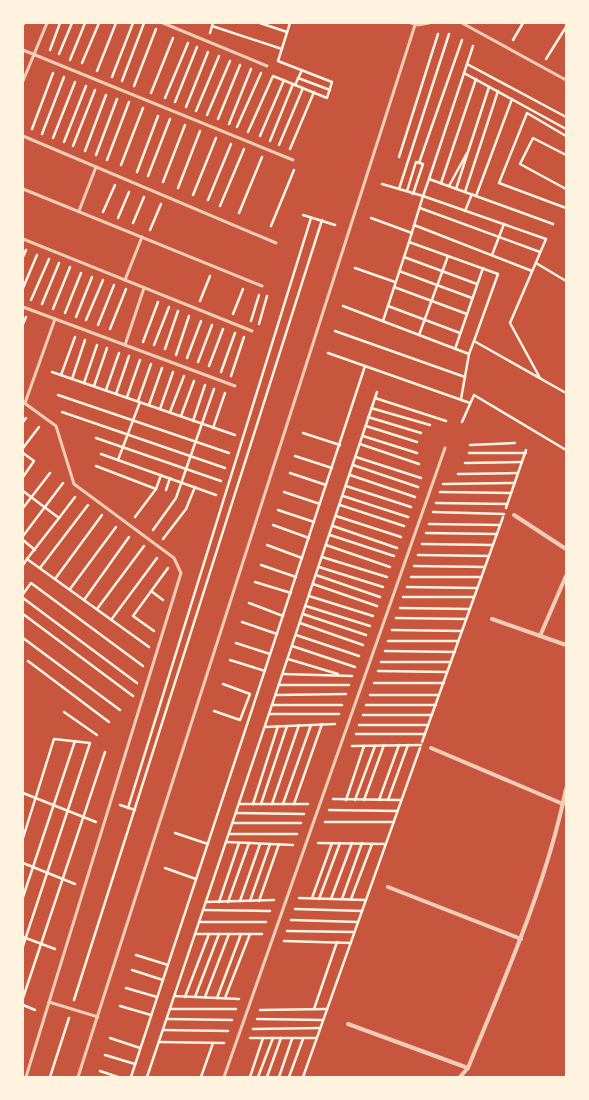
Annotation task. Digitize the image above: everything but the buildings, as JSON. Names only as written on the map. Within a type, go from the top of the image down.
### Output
[{"type":"street","points":[[514,515],[566,550]]},
{"type":"street","points":[[540,636],[566,576]]},
{"type":"street","points":[[492,619],[566,645]]},
{"type":"street","points":[[431,748],[563,804]]},
{"type":"street","points":[[460,1077],[468,1068],[521,939],[544,872],[566,789]]},
{"type":"street","points":[[388,887],[521,939]]},
{"type":"street","points":[[348,1024],[468,1068]]},
{"type":"lane","points":[[23,81],[47,23]]},
{"type":"lane","points":[[163,23],[267,66]]},
{"type":"lane","points":[[78,1077],[413,24],[424,25],[429,23]]},
{"type":"lane","points":[[462,23],[566,80]]},
{"type":"lane","points":[[23,50],[293,160]]},
{"type":"lane","points":[[23,136],[276,243]]},
{"type":"lane","points":[[79,212],[96,167]]},
{"type":"lane","points":[[23,189],[262,286]]},
{"type":"lane","points":[[125,280],[142,237]]},
{"type":"lane","points":[[23,239],[252,331]]},
{"type":"lane","points":[[125,345],[144,288]]},
{"type":"lane","points":[[23,307],[235,386]]},
{"type":"lane","points":[[26,1077],[181,573],[174,558],[74,484],[56,426],[24,403],[55,319]]},
{"type":"lane","points":[[224,1077],[445,448]]},
{"type":"lane","points":[[49,1002],[98,1017]]},
{"type":"path","points":[[49,52],[60,23]]},
{"type":"path","points":[[59,56],[72,23]]},
{"type":"path","points":[[70,60],[85,23]]},
{"type":"path","points":[[82,65],[98,23]]},
{"type":"path","points":[[97,71],[116,23]]},
{"type":"path","points":[[112,77],[133,23]]},
{"type":"path","points":[[121,81],[144,23]]},
{"type":"path","points":[[260,23],[287,32]]},
{"type":"path","points":[[248,133],[273,76],[327,98],[332,82],[278,61],[290,23]]},
{"type":"path","points":[[513,40],[523,23]]},
{"type":"path","points":[[210,33],[212,25],[282,49]]},
{"type":"path","points":[[546,59],[566,27]]},
{"type":"path","points":[[133,86],[156,28]]},
{"type":"path","points":[[399,157],[438,34]]},
{"type":"path","points":[[399,189],[449,34]]},
{"type":"path","points":[[151,93],[174,35]]},
{"type":"path","points":[[406,191],[416,162],[419,163],[462,40]]},
{"type":"path","points":[[164,99],[188,41]]},
{"type":"path","points":[[175,103],[198,45]]},
{"type":"path","points":[[383,321],[423,196],[474,46]]},
{"type":"path","points":[[186,107],[209,50]]},
{"type":"path","points":[[196,111],[220,54]]},
{"type":"path","points":[[207,116],[231,58]]},
{"type":"path","points":[[217,120],[241,62]]},
{"type":"path","points":[[467,64],[566,117]]},
{"type":"path","points":[[228,125],[252,67]]},
{"type":"path","points":[[32,129],[54,70]]},
{"type":"path","points":[[270,142],[294,84],[302,70]]},
{"type":"path","points":[[237,128],[262,71]]},
{"type":"path","points":[[464,73],[566,129]]},
{"type":"path","points":[[42,134],[65,75]]},
{"type":"path","points":[[298,78],[330,90]]},
{"type":"path","points":[[441,183],[476,79]]},
{"type":"path","points":[[53,138],[76,80]]},
{"type":"path","points":[[259,137],[284,80]]},
{"type":"path","points":[[64,142],[87,84]]},
{"type":"path","points":[[456,189],[489,86]]},
{"type":"path","points":[[73,146],[96,88]]},
{"type":"path","points":[[279,145],[303,88]]},
{"type":"path","points":[[465,192],[498,91]]},
{"type":"path","points":[[85,151],[107,92]]},
{"type":"path","points":[[290,150],[314,92]]},
{"type":"path","points":[[96,155],[118,97]]},
{"type":"path","points":[[476,196],[512,99]]},
{"type":"path","points":[[107,160],[129,101]]},
{"type":"path","points":[[121,165],[144,107]]},
{"type":"path","points":[[566,136],[527,113],[499,183],[566,208]]},
{"type":"path","points":[[137,172],[159,114]]},
{"type":"path","points":[[148,176],[170,118]]},
{"type":"path","points":[[163,182],[185,124]]},
{"type":"path","points":[[178,188],[200,131]]},
{"type":"path","points":[[193,194],[216,137]]},
{"type":"path","points":[[566,155],[533,138],[520,164],[566,189]]},
{"type":"path","points":[[208,200],[231,143]]},
{"type":"path","points":[[449,186],[470,147]]},
{"type":"path","points":[[220,206],[244,149]]},
{"type":"path","points":[[239,213],[262,156]]},
{"type":"path","points":[[414,194],[423,164],[419,163]]},
{"type":"path","points":[[271,226],[294,169]]},
{"type":"path","points":[[429,179],[553,224]]},
{"type":"path","points":[[103,212],[116,183]]},
{"type":"path","points":[[382,184],[423,196],[546,239],[510,323],[540,378]]},
{"type":"path","points":[[118,218],[130,190]]},
{"type":"path","points":[[466,211],[472,194]]},
{"type":"path","points":[[133,224],[145,196]]},
{"type":"path","points":[[149,231],[161,203]]},
{"type":"path","points":[[420,208],[540,252]]},
{"type":"path","points":[[303,215],[335,225]]},
{"type":"path","points":[[128,808],[311,218]]},
{"type":"path","points":[[371,218],[412,233]]},
{"type":"path","points":[[50,1077],[322,220]]},
{"type":"path","points":[[492,256],[504,224]]},
{"type":"path","points":[[414,225],[532,271]]},
{"type":"path","points":[[409,242],[498,274],[469,354],[461,400]]},
{"type":"path","points":[[23,257],[26,250]]},
{"type":"path","points":[[23,288],[37,254]]},
{"type":"path","points":[[419,335],[448,256]]},
{"type":"path","points":[[404,257],[477,284]]},
{"type":"path","points":[[30,302],[49,259]]},
{"type":"path","points":[[41,306],[59,263]]},
{"type":"path","points":[[536,263],[566,281]]},
{"type":"path","points":[[52,311],[70,267]]},
{"type":"path","points":[[355,268],[396,282]]},
{"type":"path","points":[[455,349],[483,268]]},
{"type":"path","points":[[399,271],[472,298]]},
{"type":"path","points":[[64,315],[82,272]]},
{"type":"path","points":[[200,301],[211,274]]},
{"type":"path","points":[[75,319],[93,276]]},
{"type":"path","points":[[85,323],[103,280]]},
{"type":"path","points":[[97,328],[114,284]]},
{"type":"path","points":[[394,286],[467,314]]},
{"type":"path","points":[[233,314],[244,287]]},
{"type":"path","points":[[109,332],[126,289]]},
{"type":"path","points":[[251,322],[260,293]]},
{"type":"path","points":[[259,325],[266,296]]},
{"type":"path","points":[[142,345],[159,300]]},
{"type":"path","points":[[153,349],[170,304]]},
{"type":"path","points":[[343,306],[469,354]]},
{"type":"path","points":[[388,306],[460,334]]},
{"type":"path","points":[[163,353],[179,308]]},
{"type":"path","points":[[175,358],[190,313]]},
{"type":"path","points":[[186,362],[202,317]]},
{"type":"path","points":[[196,366],[213,322]]},
{"type":"path","points":[[208,370],[224,326]]},
{"type":"path","points":[[220,375],[235,331]]},
{"type":"path","points":[[335,331],[465,378]]},
{"type":"path","points":[[61,375],[76,334]]},
{"type":"path","points":[[230,379],[245,334]]},
{"type":"path","points":[[72,379],[86,338]]},
{"type":"path","points":[[474,341],[566,393]]},
{"type":"path","points":[[84,383],[98,342]]},
{"type":"path","points":[[94,386],[108,346]]},
{"type":"path","points":[[106,390],[120,350]]},
{"type":"path","points":[[328,353],[470,403]]},
{"type":"path","points":[[116,394],[130,354]]},
{"type":"path","points":[[127,398],[140,357]]},
{"type":"path","points":[[118,460],[152,362]]},
{"type":"path","points":[[149,405],[162,366]]},
{"type":"path","points":[[131,1077],[365,366]]},
{"type":"path","points":[[160,409],[174,369]]},
{"type":"path","points":[[52,372],[235,435]]},
{"type":"path","points":[[170,412],[184,374]]},
{"type":"path","points":[[181,416],[195,377]]},
{"type":"path","points":[[193,420],[206,381]]},
{"type":"path","points":[[152,531],[176,498],[180,482],[216,385]]},
{"type":"path","points":[[213,428],[227,389]]},
{"type":"path","points":[[147,1077],[377,392]]},
{"type":"path","points":[[58,395],[229,452]]},
{"type":"path","points":[[462,422],[474,395],[566,450]]},
{"type":"path","points":[[375,398],[446,421]]},
{"type":"path","points":[[372,408],[430,425]]},
{"type":"path","points":[[62,412],[225,468]]},
{"type":"path","points":[[368,417],[421,433]]},
{"type":"path","points":[[23,422],[26,418]]},
{"type":"path","points":[[366,426],[416,442]]},
{"type":"path","points":[[23,448],[39,427]]},
{"type":"path","points":[[303,433],[340,445]]},
{"type":"path","points":[[363,436],[417,453]]},
{"type":"path","points":[[96,438],[221,481]]},
{"type":"path","points":[[470,445],[515,443]]},
{"type":"path","points":[[360,444],[419,464]]},
{"type":"path","points":[[303,1077],[526,451],[469,453]]},
{"type":"path","points":[[23,453],[34,461],[23,477]]},
{"type":"path","points":[[101,454],[216,495]]},
{"type":"path","points":[[295,456],[332,468]]},
{"type":"path","points":[[356,457],[421,478]]},
{"type":"path","points":[[465,463],[522,462]]},
{"type":"path","points":[[353,465],[418,487]]},
{"type":"path","points":[[96,466],[156,490]]},
{"type":"path","points":[[23,508],[50,473]]},
{"type":"path","points":[[290,473],[326,485]]},
{"type":"path","points":[[458,474],[518,473]]},
{"type":"path","points":[[134,518],[156,490],[161,475]]},
{"type":"path","points":[[350,475],[415,497]]},
{"type":"path","points":[[166,490],[170,478]]},
{"type":"path","points":[[23,536],[63,483]]},
{"type":"path","points":[[443,484],[515,483]]},
{"type":"path","points":[[346,486],[411,507]]},
{"type":"path","points":[[163,539],[186,508],[195,487]]},
{"type":"path","points":[[23,492],[59,518]]},
{"type":"path","points":[[284,492],[320,504]]},
{"type":"path","points":[[440,492],[511,493]]},
{"type":"path","points":[[23,565],[78,494]]},
{"type":"path","points":[[343,496],[408,517]]},
{"type":"path","points":[[40,568],[90,503]]},
{"type":"path","points":[[436,503],[507,504]]},
{"type":"path","points":[[340,505],[404,526]]},
{"type":"path","points":[[278,510],[314,522]]},
{"type":"path","points":[[433,512],[504,514]]},
{"type":"path","points":[[55,579],[104,513]]},
{"type":"path","points":[[336,516],[401,537]]},
{"type":"path","points":[[69,589],[118,524]]},
{"type":"path","points":[[429,524],[500,525]]},
{"type":"path","points":[[274,525],[309,538]]},
{"type":"path","points":[[333,526],[397,548]]},
{"type":"path","points":[[426,533],[497,534]]},
{"type":"path","points":[[84,600],[132,534]]},
{"type":"path","points":[[330,535],[394,556]]},
{"type":"path","points":[[23,540],[35,550]]},
{"type":"path","points":[[97,609],[145,544]]},
{"type":"path","points":[[422,544],[493,545]]},
{"type":"path","points":[[267,545],[302,558]]},
{"type":"path","points":[[326,545],[390,566]]},
{"type":"path","points":[[111,620],[160,554]]},
{"type":"path","points":[[418,555],[489,556]]},
{"type":"path","points":[[322,557],[387,577]]},
{"type":"path","points":[[28,559],[151,649]]},
{"type":"path","points":[[156,632],[133,616],[170,565]]},
{"type":"path","points":[[261,565],[296,577]]},
{"type":"path","points":[[414,566],[485,567]]},
{"type":"path","points":[[319,567],[383,587]]},
{"type":"path","points":[[316,575],[380,597]]},
{"type":"path","points":[[410,577],[481,577]]},
{"type":"path","points":[[256,582],[291,593]]},
{"type":"path","points":[[23,594],[31,583],[145,668]]},
{"type":"path","points":[[313,584],[377,606]]},
{"type":"path","points":[[407,587],[477,588]]},
{"type":"path","points":[[151,591],[166,602]]},
{"type":"path","points":[[309,596],[373,616]]},
{"type":"path","points":[[403,597],[474,597]]},
{"type":"path","points":[[23,598],[137,683]]},
{"type":"path","points":[[249,603],[283,616]]},
{"type":"path","points":[[306,606],[370,626]]},
{"type":"path","points":[[400,608],[470,609]]},
{"type":"path","points":[[23,614],[133,696]]},
{"type":"path","points":[[303,614],[366,635]]},
{"type":"path","points":[[396,618],[466,619]]},
{"type":"path","points":[[242,622],[277,634]]},
{"type":"path","points":[[300,623],[363,645]]},
{"type":"path","points":[[392,630],[462,631]]},
{"type":"path","points":[[296,635],[359,656]]},
{"type":"path","points":[[23,638],[120,710]]},
{"type":"path","points":[[388,641],[458,641]]},
{"type":"path","points":[[236,643],[270,654]]},
{"type":"path","points":[[292,646],[355,667]]},
{"type":"path","points":[[385,651],[455,652]]},
{"type":"path","points":[[288,659],[342,676]]},
{"type":"path","points":[[230,660],[265,671]]},
{"type":"path","points":[[28,661],[109,722]]},
{"type":"path","points":[[381,662],[451,662]]},
{"type":"path","points":[[378,672],[447,672]]},
{"type":"path","points":[[283,674],[352,676]]},
{"type":"path","points":[[374,683],[444,683]]},
{"type":"path","points":[[214,711],[240,720],[250,694],[223,684]]},
{"type":"path","points":[[279,685],[349,685]]},
{"type":"path","points":[[276,695],[346,694]]},
{"type":"path","points":[[370,695],[439,695]]},
{"type":"path","points":[[272,705],[342,705]]},
{"type":"path","points":[[366,705],[436,705]]},
{"type":"path","points":[[64,712],[97,735]]},
{"type":"path","points":[[269,714],[339,714]]},
{"type":"path","points":[[363,715],[432,715]]},
{"type":"path","points":[[294,804],[322,724]]},
{"type":"path","points":[[265,727],[336,724]]},
{"type":"path","points":[[272,804],[299,725]]},
{"type":"path","points":[[284,804],[311,725]]},
{"type":"path","points":[[359,725],[428,725]]},
{"type":"path","points":[[253,804],[278,726]]},
{"type":"path","points":[[261,804],[287,726]]},
{"type":"path","points":[[356,734],[425,734]]},
{"type":"path","points":[[23,838],[54,738],[90,743],[24,937],[23,946]]},
{"type":"path","points":[[23,897],[75,741]]},
{"type":"path","points":[[364,800],[384,745]]},
{"type":"path","points":[[379,800],[399,745]]},
{"type":"path","points":[[388,800],[408,745]]},
{"type":"path","points":[[352,746],[421,745]]},
{"type":"path","points":[[346,800],[364,746]]},
{"type":"path","points":[[356,800],[375,746]]},
{"type":"path","points":[[23,998],[105,752]]},
{"type":"path","points":[[23,793],[96,822]]},
{"type":"path","points":[[333,799],[401,800]]},
{"type":"path","points":[[239,804],[308,804]]},
{"type":"path","points":[[120,805],[135,810]]},
{"type":"path","points":[[329,810],[397,811]]},
{"type":"path","points":[[236,813],[304,814]]},
{"type":"path","points":[[325,822],[394,822]]},
{"type":"path","points":[[233,823],[300,823]]},
{"type":"path","points":[[175,833],[208,844]]},
{"type":"path","points":[[229,834],[297,834]]},
{"type":"path","points":[[226,842],[293,845]]},
{"type":"path","points":[[220,902],[239,843]]},
{"type":"path","points":[[228,902],[249,843]]},
{"type":"path","points":[[318,843],[386,844]]},
{"type":"path","points":[[312,898],[332,843]]},
{"type":"path","points":[[319,899],[340,843]]},
{"type":"path","points":[[331,899],[352,843]]},
{"type":"path","points":[[342,899],[362,843]]},
{"type":"path","points":[[240,901],[260,844]]},
{"type":"path","points":[[250,901],[270,844]]},
{"type":"path","points":[[259,901],[279,844]]},
{"type":"path","points":[[351,899],[372,844]]},
{"type":"path","points":[[23,863],[76,884]]},
{"type":"path","points":[[165,868],[196,879]]},
{"type":"path","points":[[299,898],[366,900]]},
{"type":"path","points":[[206,902],[274,900]]},
{"type":"path","points":[[295,909],[362,911]]},
{"type":"path","points":[[203,910],[270,911]]},
{"type":"path","points":[[291,920],[358,922]]},
{"type":"path","points":[[200,922],[266,922]]},
{"type":"path","points":[[287,931],[354,932]]},
{"type":"path","points":[[195,934],[262,934]]},
{"type":"path","points":[[185,997],[209,934]]},
{"type":"path","points":[[195,997],[219,934]]},
{"type":"path","points":[[205,998],[229,934]]},
{"type":"path","points":[[218,998],[242,934]]},
{"type":"path","points":[[225,998],[250,934]]},
{"type":"path","points":[[24,937],[55,949]]},
{"type":"path","points":[[284,941],[351,943]]},
{"type":"path","points":[[314,1009],[338,942]]},
{"type":"path","points":[[136,956],[168,965]]},
{"type":"path","points":[[132,970],[163,980]]},
{"type":"path","points":[[126,988],[157,997]]},
{"type":"path","points":[[174,996],[239,998]]},
{"type":"path","points":[[23,1005],[35,1010]]},
{"type":"path","points":[[120,1006],[151,1015]]},
{"type":"path","points":[[170,1009],[236,1009]]},
{"type":"path","points":[[260,1010],[327,1009]]},
{"type":"path","points":[[167,1019],[232,1020]]},
{"type":"path","points":[[257,1020],[323,1020]]},
{"type":"path","points":[[253,1029],[320,1028]]},
{"type":"path","points":[[163,1030],[228,1031]]},
{"type":"path","points":[[110,1038],[140,1048]]},
{"type":"path","points":[[250,1038],[316,1038]]},
{"type":"path","points":[[250,1077],[263,1038]]},
{"type":"path","points":[[258,1077],[272,1038]]},
{"type":"path","points":[[267,1077],[281,1038]]},
{"type":"path","points":[[279,1077],[292,1038]]},
{"type":"path","points":[[289,1077],[303,1039]]},
{"type":"path","points":[[159,1042],[224,1044]]},
{"type":"path","points":[[201,1077],[213,1043]]},
{"type":"path","points":[[105,1055],[135,1064]]},
{"type":"path","points":[[100,1071],[118,1077]]}]
